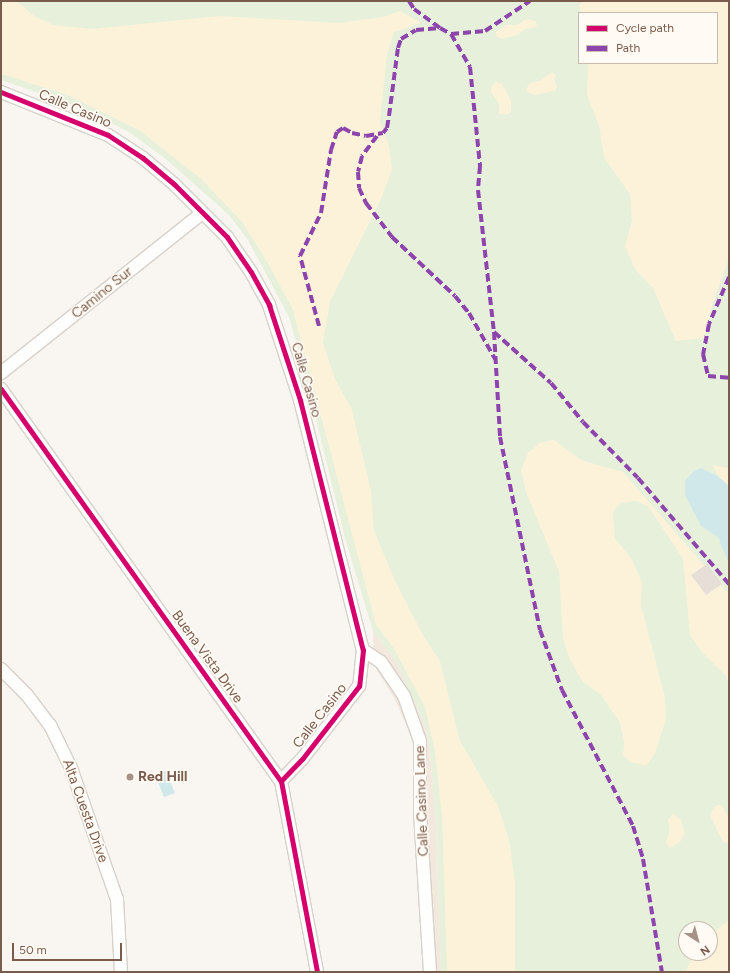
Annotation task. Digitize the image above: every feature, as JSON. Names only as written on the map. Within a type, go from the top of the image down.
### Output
[{"type":"street","name":"Calle Casino","points":[[1,92],[108,135],[159,171],[227,237],[251,272],[281,336],[300,400],[363,650],[359,686],[303,758],[281,781]]},
{"type":"street","name":"Camino Sur","points":[[1,373],[202,213]]},
{"type":"street","name":"Buena Vista Drive","points":[[1,390],[281,781],[317,972]]},
{"type":"street","name":"Calle Casino Lane","points":[[363,650],[381,662],[404,696],[420,740],[420,813],[430,972]]},
{"type":"street","name":"Alta Cuesta Drive","points":[[1,669],[27,695],[50,725],[71,768],[117,899],[121,972]]},
{"type":"shaded area","points":[[373,631],[396,661],[426,727],[430,752],[436,824],[441,972],[423,972],[413,789],[414,742],[394,698],[374,665]]},
{"type":"green space","points":[[1,1],[729,1],[729,972],[441,972],[436,824],[430,752],[426,727],[396,661],[373,631],[345,538],[303,366],[289,317],[248,240],[229,215],[167,160],[129,132],[82,108],[1,80]]},
{"type":"sand","points":[[1,1],[18,2],[34,16],[53,25],[92,29],[220,16],[339,23],[383,17],[400,11],[421,23],[394,32],[387,54],[380,122],[389,145],[392,170],[382,197],[330,302],[323,342],[334,377],[352,410],[371,491],[374,531],[395,581],[424,637],[440,661],[460,741],[498,806],[509,840],[515,882],[515,972],[447,972],[442,817],[435,752],[425,707],[393,647],[376,625],[293,310],[269,265],[242,222],[201,179],[139,130],[65,94],[1,74]]},
{"type":"sand","points":[[584,1],[729,1],[729,258],[712,306],[705,338],[676,341],[653,288],[635,269],[625,246],[632,221],[630,194],[604,158],[599,125],[587,96],[588,64],[718,64],[718,12],[581,12],[579,5]]},
{"type":"sand","points":[[526,19],[536,21],[537,27],[525,29],[518,35],[502,39],[496,36],[496,32],[506,25],[517,25]]},
{"type":"sand","points":[[552,72],[556,75],[554,79],[557,86],[555,91],[534,95],[526,91],[529,83],[540,81]]},
{"type":"sand","points":[[496,82],[502,84],[511,101],[511,112],[507,115],[499,114],[499,104],[491,92],[491,87]]},
{"type":"sand","points":[[554,440],[581,460],[623,472],[729,594],[729,685],[726,676],[701,651],[690,635],[683,559],[648,506],[636,501],[621,503],[613,512],[615,538],[632,560],[642,582],[641,605],[665,697],[666,719],[655,754],[646,766],[630,762],[623,755],[624,741],[620,723],[601,695],[583,682],[570,660],[563,639],[559,572],[526,492],[521,470],[528,453],[540,443]]},
{"type":"sand","points":[[712,465],[729,468],[729,486],[719,477]]},
{"type":"sand","points":[[717,805],[721,805],[729,817],[729,844],[723,842],[711,817],[712,810]]},
{"type":"sand","points":[[673,814],[681,820],[685,834],[680,842],[670,848],[666,842],[670,829],[668,820]]},
{"type":"sand","points":[[729,920],[729,972],[685,972],[691,961],[718,961],[718,929]]},
{"type":"water","points":[[701,468],[716,475],[729,486],[729,564],[718,537],[701,526],[685,495],[685,481],[694,471]]},
{"type":"water","points":[[166,771],[175,793],[164,797],[155,775]]},
{"type":"building","points":[[707,564],[722,584],[706,595],[691,575]]},
{"type":"marked path","points":[[409,1],[414,9],[440,28]]},
{"type":"marked path","points":[[451,34],[485,31],[530,1]]},
{"type":"marked path","points":[[319,326],[300,256],[321,213],[331,150],[337,132],[343,128],[352,133],[366,136],[383,133],[387,128],[398,48],[401,39],[416,30],[440,28],[451,34],[470,67],[480,166],[478,190],[494,332],[500,437],[540,630],[562,690],[633,826],[643,859],[662,972]]},
{"type":"marked path","points":[[377,136],[362,156],[358,172],[359,188],[366,203],[392,237],[455,296],[469,313],[495,359]]},
{"type":"marked path","points":[[729,277],[709,324],[703,354],[708,376],[729,378]]},
{"type":"marked path","points":[[494,332],[551,383],[583,422],[638,478],[729,584]]},
{"type":"cycle path","points":[[1,92],[108,135],[143,158],[174,184],[227,237],[251,272],[269,305],[300,400],[363,650],[359,686],[303,758],[281,781]]},
{"type":"cycle path","points":[[1,389],[281,781],[317,972]]},
{"type":"place","name":"Red Hill","points":[[130,777]]}]
